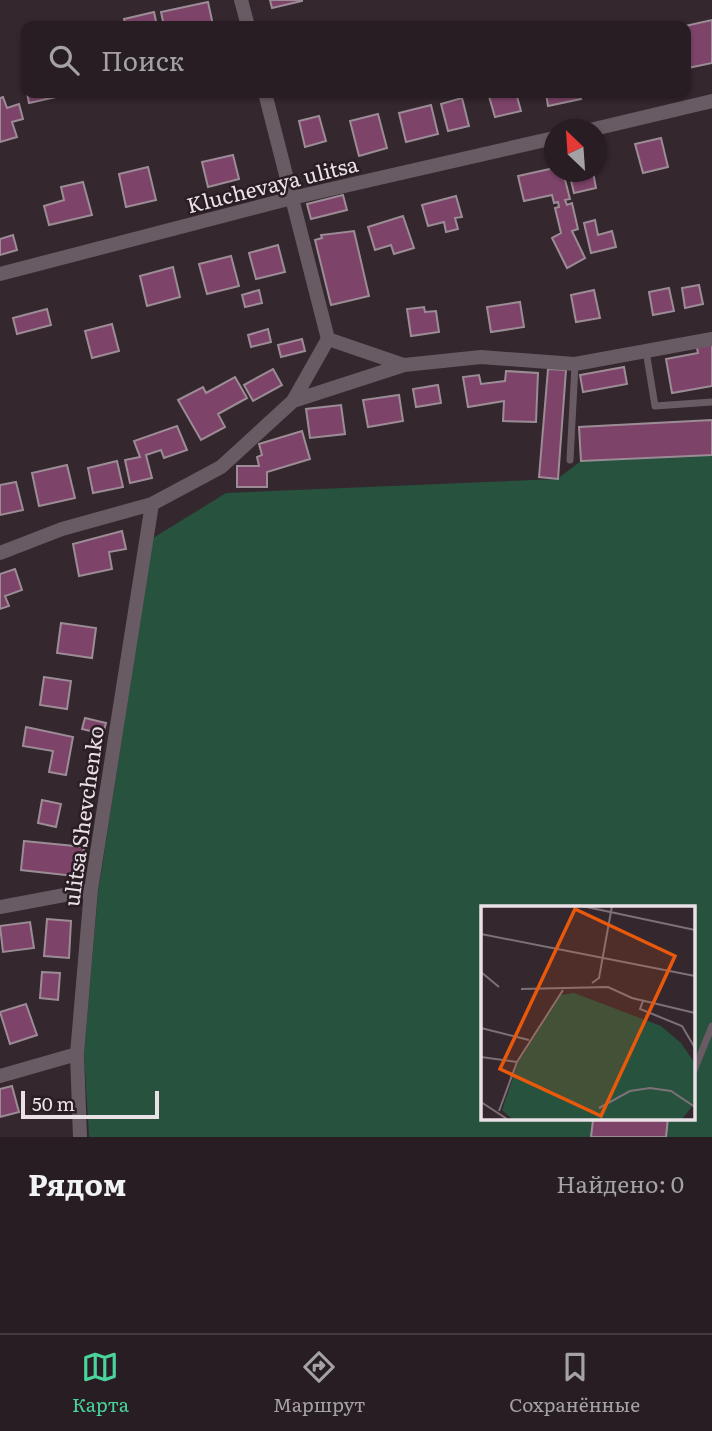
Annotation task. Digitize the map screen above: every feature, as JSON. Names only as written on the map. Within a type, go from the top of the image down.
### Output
[{"type":"street","points":[[241,0],[247,21]]},
{"type":"street","points":[[0,553],[61,529],[152,504],[221,467],[293,401],[328,338],[266,98]]},
{"type":"street","points":[[607,126],[712,101]]},
{"type":"street","name":"Kluchevaya ulitsa","points":[[0,274],[292,198],[544,141]]},
{"type":"street","points":[[328,338],[404,365]]},
{"type":"street","points":[[293,401],[404,365],[481,357],[575,364],[712,339]]},
{"type":"street","name":"ulitsa Shevchenko","points":[[80,1137],[77,1054],[90,890],[152,504]]},
{"type":"street","points":[[0,907],[90,890]]},
{"type":"street","points":[[0,1076],[77,1054]]},
{"type":"lane","points":[[646,351],[655,406],[712,402]]},
{"type":"lane","points":[[570,460],[575,364]]},
{"type":"lane","points":[[694,1071],[712,1026]]},
{"type":"green space","points":[[712,455],[712,1137],[89,1137],[84,1053],[98,893],[153,538],[226,493],[557,479],[581,461]]},
{"type":"building","points":[[270,0],[302,0],[302,1],[272,8]]},
{"type":"building","points":[[208,2],[212,21],[163,21],[161,12]]},
{"type":"building","points":[[154,12],[156,21],[125,21]]},
{"type":"building","points":[[712,20],[712,63],[691,67],[691,25]]},
{"type":"building","points":[[3,97],[7,108],[19,104],[23,119],[12,122],[17,137],[0,142],[0,98]]},
{"type":"building","points":[[28,98],[52,98],[29,103]]},
{"type":"building","points":[[462,98],[469,126],[448,131],[441,104]]},
{"type":"building","points":[[489,98],[517,98],[521,111],[495,117]]},
{"type":"building","points":[[547,98],[581,99],[548,106]]},
{"type":"building","points":[[431,105],[438,134],[406,142],[399,113]]},
{"type":"building","points":[[378,114],[387,148],[359,156],[350,121]]},
{"type":"building","points":[[319,116],[326,141],[305,147],[299,121]]},
{"type":"building","points":[[661,138],[668,167],[643,173],[635,144]]},
{"type":"building","points":[[233,155],[239,179],[208,187],[202,162]]},
{"type":"building","points":[[148,167],[156,200],[126,207],[119,174]]},
{"type":"building","points":[[544,170],[544,182],[566,182],[570,199],[565,200],[567,205],[572,203],[578,229],[572,231],[585,258],[567,268],[552,238],[561,233],[555,208],[559,207],[558,202],[554,203],[552,195],[524,201],[518,176]]},
{"type":"building","points":[[83,182],[92,215],[49,225],[44,206],[64,200],[61,187]]},
{"type":"building","points":[[571,182],[595,182],[596,188],[574,193]]},
{"type":"building","points":[[343,195],[347,210],[311,219],[307,204]]},
{"type":"building","points":[[456,196],[462,217],[455,218],[458,229],[446,232],[444,222],[428,226],[422,205]]},
{"type":"building","points":[[403,216],[414,248],[394,254],[391,245],[375,250],[368,227]]},
{"type":"building","points":[[595,220],[598,235],[612,231],[616,247],[591,253],[584,223]]},
{"type":"building","points":[[354,231],[369,296],[331,305],[315,240],[322,238],[321,235]]},
{"type":"building","points":[[13,235],[17,250],[0,255],[0,239]]},
{"type":"building","points":[[278,245],[285,272],[256,279],[249,253]]},
{"type":"building","points":[[231,256],[239,286],[207,294],[199,264]]},
{"type":"building","points":[[173,267],[180,297],[147,306],[140,276]]},
{"type":"building","points":[[699,285],[703,304],[685,308],[682,288]]},
{"type":"building","points":[[669,288],[674,311],[653,315],[649,292]]},
{"type":"building","points":[[259,290],[262,303],[245,307],[242,295]]},
{"type":"building","points":[[594,290],[600,318],[576,322],[571,295]]},
{"type":"building","points":[[520,302],[524,327],[491,332],[487,307]]},
{"type":"building","points":[[424,307],[425,312],[436,311],[439,332],[411,336],[407,309]]},
{"type":"building","points":[[47,309],[51,325],[17,334],[13,318]]},
{"type":"building","points":[[112,324],[119,351],[92,358],[85,331]]},
{"type":"building","points":[[268,329],[271,342],[251,347],[248,335]]},
{"type":"building","points":[[712,338],[712,386],[672,393],[666,359],[698,353],[696,343]]},
{"type":"building","points":[[302,339],[305,351],[281,357],[278,345]]},
{"type":"building","points":[[624,367],[627,384],[583,392],[580,375]]},
{"type":"building","points":[[273,369],[282,385],[253,401],[244,385]]},
{"type":"building","points":[[548,369],[566,370],[558,479],[539,477]]},
{"type":"building","points":[[506,371],[538,373],[536,422],[503,421],[504,401],[468,407],[463,377],[479,375],[481,384],[505,381]]},
{"type":"building","points":[[235,377],[247,398],[218,414],[225,427],[201,440],[178,400],[203,387],[206,393]]},
{"type":"building","points":[[438,385],[441,403],[416,407],[413,389]]},
{"type":"building","points":[[399,395],[403,421],[368,427],[363,400]]},
{"type":"building","points":[[341,405],[345,434],[310,438],[306,409]]},
{"type":"building","points":[[712,420],[712,455],[581,461],[579,427]]},
{"type":"building","points":[[177,426],[187,450],[164,458],[161,450],[146,455],[152,478],[130,483],[125,460],[140,457],[134,441]]},
{"type":"building","points":[[302,431],[310,459],[267,472],[267,487],[237,487],[237,466],[259,466],[257,457],[262,455],[259,444]]},
{"type":"building","points":[[117,461],[123,487],[93,493],[88,468]]},
{"type":"building","points":[[67,465],[75,498],[39,506],[32,473]]},
{"type":"building","points":[[16,482],[23,510],[0,515],[0,485]]},
{"type":"building","points":[[122,531],[126,549],[109,552],[112,569],[79,576],[73,544]]},
{"type":"building","points":[[15,569],[22,590],[5,596],[9,606],[0,609],[0,574]]},
{"type":"building","points":[[61,623],[96,628],[92,658],[57,653]]},
{"type":"building","points":[[44,677],[71,681],[67,709],[40,705]]},
{"type":"building","points":[[85,718],[106,723],[103,734],[82,729]]},
{"type":"building","points":[[26,727],[73,737],[66,775],[49,772],[53,751],[23,746]]},
{"type":"building","points":[[42,800],[61,804],[56,827],[38,823]]},
{"type":"building","points":[[24,841],[84,847],[83,861],[76,860],[74,876],[21,870]]},
{"type":"building","points":[[47,919],[71,921],[69,958],[44,956]]},
{"type":"building","points":[[30,922],[34,948],[3,952],[0,926]]},
{"type":"building","points":[[42,972],[60,973],[58,1000],[40,998]]},
{"type":"building","points":[[26,1004],[37,1035],[10,1044],[0,1012]]},
{"type":"building","points":[[12,1086],[19,1112],[0,1117],[0,1089]]},
{"type":"building","points":[[593,1120],[668,1120],[666,1137],[591,1137]]}]
